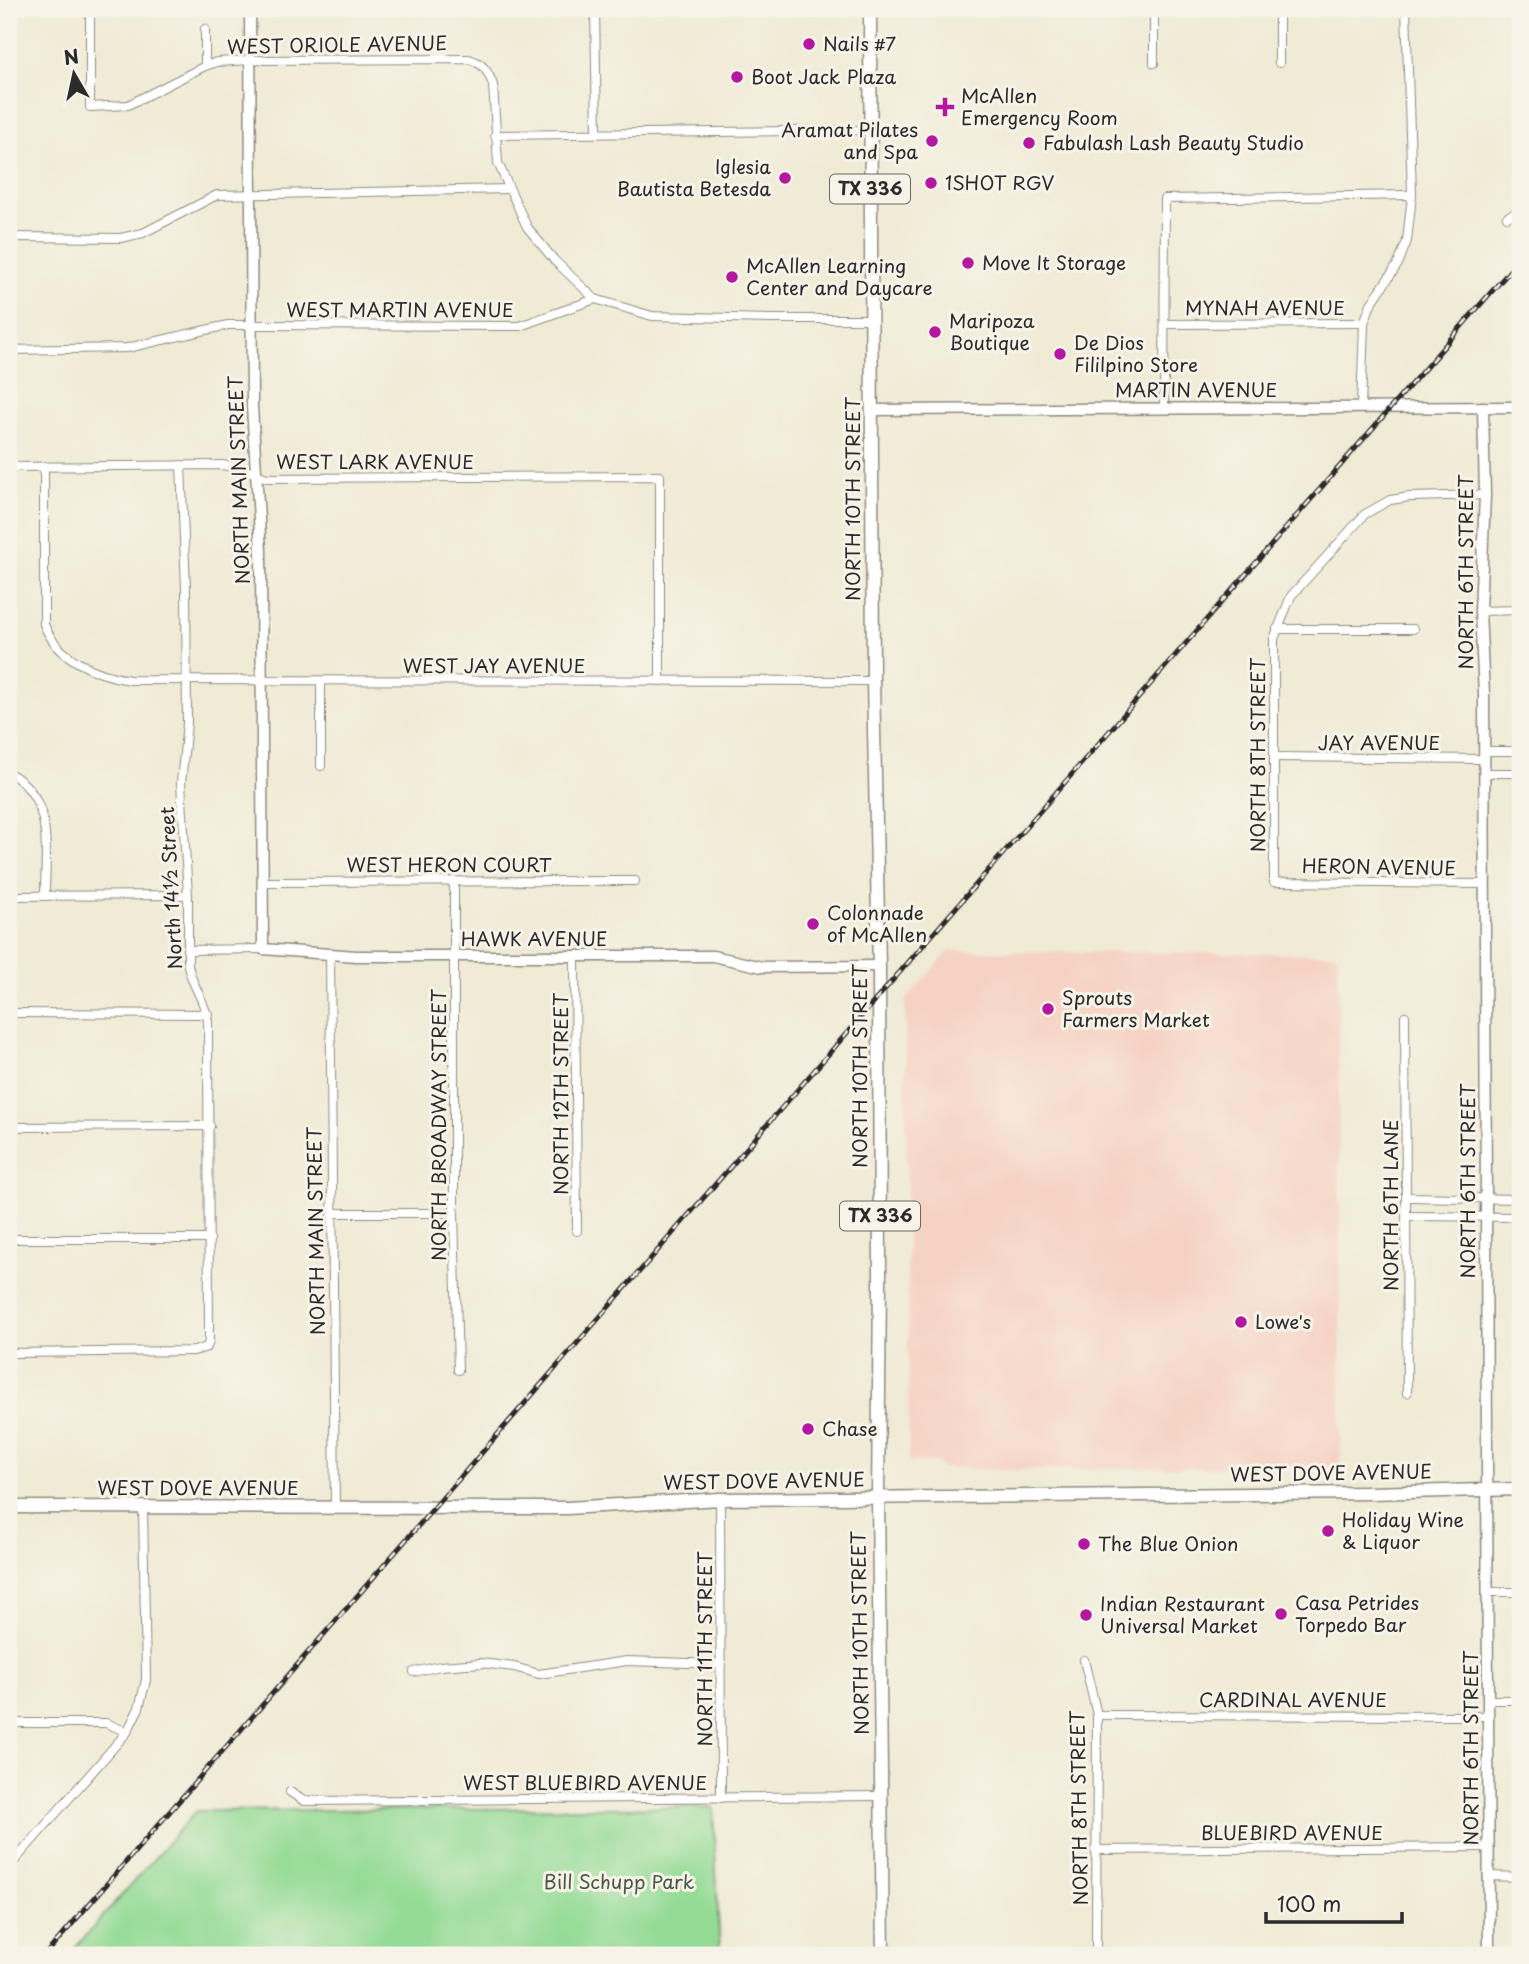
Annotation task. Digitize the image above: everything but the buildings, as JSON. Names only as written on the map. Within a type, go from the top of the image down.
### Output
[{"type":"main road","name":"NORTH 10TH STREET","points":[[870,9],[873,681],[879,966],[880,1281],[877,1498],[883,1955]]},
{"type":"main road","name":"WEST DOVE AVENUE","points":[[9,1507],[567,1508],[720,1499],[1370,1493],[1520,1489]]},
{"type":"street","name":"WEST ORIOLE AVENUE","points":[[90,9],[90,107],[118,107],[136,103],[217,62],[469,59],[480,62],[493,85],[495,135]]},
{"type":"street","name":"NORTH MAIN STREET","points":[[250,9],[252,407],[261,551],[263,949]]},
{"type":"street","points":[[595,9],[597,133]]},
{"type":"street","points":[[1154,9],[1154,62]]},
{"type":"street","points":[[1279,9],[1279,63]]},
{"type":"street","points":[[1361,408],[1364,323],[1371,304],[1398,264],[1407,241],[1412,195],[1406,9]]},
{"type":"street","points":[[205,29],[205,66]]},
{"type":"street","points":[[869,130],[495,135],[498,163],[527,227],[554,260],[595,299],[652,316],[871,319]]},
{"type":"street","points":[[9,237],[121,238],[143,233],[218,195],[509,189]]},
{"type":"street","points":[[1164,407],[1165,199],[1412,195]]},
{"type":"street","points":[[1507,217],[1520,211]]},
{"type":"street","name":"WEST MARTIN AVENUE","points":[[9,349],[127,348],[218,327],[520,326],[595,299]]},
{"type":"street","name":"MYNAH AVENUE","points":[[1165,324],[1364,323]]},
{"type":"street","name":"NORTH 6TH STREET","points":[[1483,407],[1485,495],[1480,611],[1485,884],[1489,1955]]},
{"type":"street","name":"MARTIN AVENUE","points":[[872,410],[1520,407]]},
{"type":"street","name":"WEST LARK AVENUE","points":[[9,467],[181,465],[240,468],[267,478],[660,476],[660,681]]},
{"type":"street","name":"North 14½ Street","points":[[9,1353],[194,1351],[207,1347],[210,1337],[208,1014],[190,975],[187,950],[188,895],[181,783],[187,723],[186,589],[181,465]]},
{"type":"street","name":"WEST JAY AVENUE","points":[[44,466],[44,624],[50,639],[59,649],[98,673],[116,678],[321,682],[873,681]]},
{"type":"street","name":"NORTH 8TH STREET","points":[[1273,882],[1273,653],[1278,629],[1291,596],[1365,514],[1390,500],[1485,495]]},
{"type":"street","points":[[1480,611],[1520,610]]},
{"type":"street","points":[[1278,629],[1413,629]]},
{"type":"street","points":[[321,682],[321,766]]},
{"type":"street","name":"JAY AVENUE","points":[[1274,757],[1484,755],[1520,751]]},
{"type":"street","points":[[9,773],[29,787],[41,808],[45,830],[45,896]]},
{"type":"street","points":[[1484,773],[1520,773]]},
{"type":"street","name":"NORTH BROADWAY STREET","points":[[454,881],[454,1213],[458,1370]]},
{"type":"street","name":"WEST HERON COURT","points":[[263,882],[635,881]]},
{"type":"street","name":"HERON AVENUE","points":[[1273,882],[1485,884]]},
{"type":"street","points":[[9,896],[188,895]]},
{"type":"street","name":"HAWK AVENUE","points":[[187,950],[263,949],[330,955],[454,957],[713,956],[762,967],[879,966]]},
{"type":"street","name":"NORTH MAIN STREET","points":[[330,955],[335,1507]]},
{"type":"street","name":"NORTH 12TH STREET","points":[[575,956],[577,1231]]},
{"type":"street","points":[[9,1013],[208,1014]]},
{"type":"street","name":"NORTH 6TH LANE","points":[[1405,1016],[1407,1393]]},
{"type":"street","points":[[9,1127],[209,1126]]},
{"type":"street","points":[[1407,1198],[1520,1199]]},
{"type":"street","points":[[333,1213],[454,1213]]},
{"type":"street","points":[[1407,1216],[1520,1217]]},
{"type":"street","points":[[9,1238],[210,1239]]},
{"type":"street","name":"NORTH 11TH STREET","points":[[720,1499],[721,1798]]},
{"type":"street","points":[[9,1867],[127,1732],[139,1708],[145,1680],[143,1507]]},
{"type":"street","points":[[1489,1592],[1520,1592]]},
{"type":"street","name":"NORTH 8TH STREET","points":[[1084,1660],[1097,1715],[1096,1955]]},
{"type":"street","points":[[414,1672],[440,1665],[481,1662],[539,1674],[627,1661],[721,1664]]},
{"type":"street","points":[[1489,1700],[1520,1700]]},
{"type":"street","name":"CARDINAL AVENUE","points":[[1097,1715],[1489,1716]]},
{"type":"street","points":[[9,1723],[106,1723],[127,1732]]},
{"type":"street","name":"WEST BLUEBIRD AVENUE","points":[[290,1792],[304,1801],[882,1796]]},
{"type":"street","name":"BLUEBIRD AVENUE","points":[[1095,1850],[1488,1847]]},
{"type":"street","points":[[1489,1877],[1520,1877]]},
{"type":"shaded area","points":[[949,951],[1338,954],[1341,1466],[1005,1470],[940,1468],[938,1462],[909,1462],[905,1001]]},
{"type":"green space","name":"Bill Schupp Park","points":[[713,1807],[720,1955],[69,1955],[196,1811]]},
{"type":"railway","points":[[45,1955],[1520,259]]},
{"type":"place","name":"Nails #7","points":[[809,44]]},
{"type":"place","name":"Boot Jack Plaza","points":[[737,77]]},
{"type":"place","name":"McAllen Emergency Room","points":[[945,107]]},
{"type":"place","name":"Aramat Pilates and Spa","points":[[932,141]]},
{"type":"place","name":"Fabulash Lash Beauty Studio","points":[[1029,143]]},
{"type":"place","name":"Iglesia Bautista Betesda","points":[[785,178]]},
{"type":"place","name":"1SHOT RGV","points":[[931,183]]},
{"type":"place","name":"Move It Storage","points":[[968,263]]},
{"type":"place","name":"McAllen Learning Center and Daycare","points":[[732,277]]},
{"type":"place","name":"Maripoza Boutique","points":[[935,332]]},
{"type":"place","name":"De Dios Fililpino Store","points":[[1060,354]]},
{"type":"place","name":"Colonnade of McAllen","points":[[813,924]]},
{"type":"place","name":"Sprouts Farmers Market","points":[[1048,1009]]},
{"type":"place","name":"Lowe's","points":[[1241,1322]]},
{"type":"place","name":"Chase","points":[[808,1429]]},
{"type":"place","name":"Holiday Wine & Liquor","points":[[1328,1531]]},
{"type":"place","name":"The Blue Onion","points":[[1084,1544]]},
{"type":"place","name":"Casa Petrides Torpedo Bar","points":[[1281,1614]]},
{"type":"place","name":"Indian Restaurant Universal Market","points":[[1086,1615]]}]
